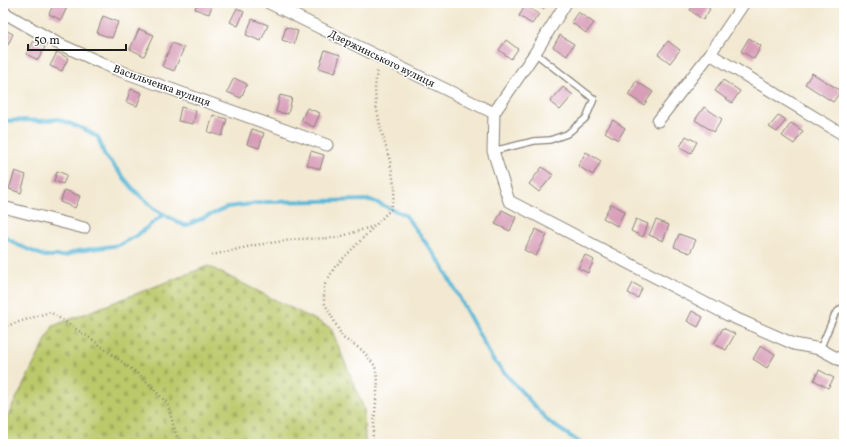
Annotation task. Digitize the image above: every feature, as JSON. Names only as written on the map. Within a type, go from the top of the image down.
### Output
[{"type":"street","name":"Дзержинського вулиця","points":[[269,3],[494,113]]},
{"type":"street","points":[[566,3],[535,54],[494,113],[493,151],[510,201],[728,315],[794,344],[820,349],[844,362]]},
{"type":"street","points":[[658,121],[710,54],[744,3]]},
{"type":"street","name":"Васильченка вулиця","points":[[3,12],[57,43],[115,68],[327,145]]},
{"type":"street","points":[[710,54],[844,135]]},
{"type":"street","points":[[3,207],[84,228]]},
{"type":"lane","points":[[493,151],[534,141],[550,140],[567,134],[586,118],[594,99],[535,54]]},
{"type":"lane","points":[[820,349],[835,314],[844,306]]},
{"type":"path","points":[[372,444],[378,381],[375,366],[362,350],[343,338],[324,302],[324,286],[335,267],[391,209],[395,190],[390,160],[381,130],[376,105],[375,89],[378,56]]},
{"type":"path","points":[[212,255],[256,245],[298,239],[336,238],[376,225]]},
{"type":"path","points":[[3,327],[50,312],[90,338],[142,377],[167,403],[179,444]]},
{"type":"green space","points":[[208,266],[331,328],[364,409],[365,444],[3,444],[3,425],[53,326]]},
{"type":"building","points":[[54,3],[69,3],[61,20],[49,14]]},
{"type":"building","points":[[197,3],[213,3],[209,14],[195,9]]},
{"type":"building","points":[[534,3],[546,3],[543,9]]},
{"type":"building","points":[[695,3],[701,3],[710,9],[703,20],[690,10]]},
{"type":"building","points":[[525,6],[539,14],[532,24],[519,16]]},
{"type":"building","points":[[237,8],[244,12],[238,26],[230,22]]},
{"type":"building","points":[[578,12],[594,23],[586,33],[571,22]]},
{"type":"building","points":[[103,16],[118,22],[112,38],[97,33]]},
{"type":"building","points":[[252,19],[268,25],[261,41],[246,35]]},
{"type":"building","points":[[286,27],[298,31],[294,44],[282,40]]},
{"type":"building","points":[[3,29],[13,34],[8,45],[3,43]]},
{"type":"building","points":[[139,29],[154,35],[144,56],[130,49]]},
{"type":"building","points":[[560,35],[574,44],[567,56],[553,47]]},
{"type":"building","points":[[749,38],[761,46],[754,59],[741,51]]},
{"type":"building","points":[[506,40],[518,49],[511,59],[499,50]]},
{"type":"building","points":[[34,41],[45,47],[38,60],[26,54]]},
{"type":"building","points":[[668,41],[680,50],[670,63],[658,54]]},
{"type":"building","points":[[172,43],[184,48],[174,71],[162,66]]},
{"type":"building","points":[[325,50],[340,55],[335,73],[319,68]]},
{"type":"building","points":[[57,52],[68,58],[62,71],[50,66]]},
{"type":"building","points":[[812,73],[841,91],[833,102],[805,84]]},
{"type":"building","points":[[234,78],[247,84],[241,98],[227,92]]},
{"type":"building","points":[[723,80],[740,91],[732,103],[715,91]]},
{"type":"building","points":[[636,81],[653,92],[644,105],[628,95]]},
{"type":"building","points":[[563,87],[573,95],[560,110],[550,102]]},
{"type":"building","points":[[131,89],[142,93],[137,106],[126,102]]},
{"type":"building","points":[[280,95],[292,98],[288,114],[276,112]]},
{"type":"building","points":[[181,107],[196,111],[193,124],[178,121]]},
{"type":"building","points":[[704,107],[722,119],[714,132],[695,120]]},
{"type":"building","points":[[307,108],[320,113],[314,127],[301,121]]},
{"type":"building","points":[[213,115],[227,119],[222,136],[208,132]]},
{"type":"building","points":[[779,115],[786,120],[777,132],[769,127]]},
{"type":"building","points":[[613,120],[625,128],[618,140],[605,132]]},
{"type":"building","points":[[791,123],[803,131],[794,144],[782,136]]},
{"type":"building","points":[[252,129],[264,133],[259,148],[247,144]]},
{"type":"building","points":[[686,136],[697,142],[691,153],[680,147]]},
{"type":"building","points":[[311,151],[324,155],[320,169],[307,165]]},
{"type":"building","points":[[586,152],[601,161],[593,175],[578,166]]},
{"type":"building","points":[[542,167],[553,175],[539,192],[529,184]]},
{"type":"building","points":[[15,171],[26,175],[21,193],[9,189]]},
{"type":"building","points":[[57,171],[67,175],[63,184],[54,181]]},
{"type":"building","points":[[65,190],[80,196],[75,208],[60,202]]},
{"type":"building","points":[[611,204],[625,211],[617,226],[603,218]]},
{"type":"building","points":[[502,210],[516,217],[510,231],[495,224]]},
{"type":"building","points":[[636,219],[648,224],[643,237],[631,231]]},
{"type":"building","points":[[656,220],[669,225],[663,241],[649,235]]},
{"type":"building","points":[[536,229],[547,235],[536,256],[524,250]]},
{"type":"building","points":[[679,234],[696,240],[690,253],[674,247]]},
{"type":"building","points":[[585,255],[594,260],[588,273],[578,268]]},
{"type":"building","points":[[633,283],[642,288],[638,298],[628,293]]},
{"type":"building","points":[[692,311],[703,317],[698,327],[687,321]]},
{"type":"building","points":[[723,328],[735,334],[726,350],[714,344]]},
{"type":"building","points":[[761,345],[775,354],[767,368],[753,359]]},
{"type":"building","points":[[819,370],[834,378],[828,388],[814,380]]},
{"type":"waterway","points":[[3,121],[41,121],[58,119],[84,129],[98,137],[104,154],[135,191],[156,210],[185,226],[228,207],[268,202],[371,200],[405,215],[440,262],[493,360],[549,422],[582,444]]},
{"type":"waterway","points":[[3,236],[20,246],[44,256],[64,256],[78,251],[119,245],[136,236],[164,214]]}]
